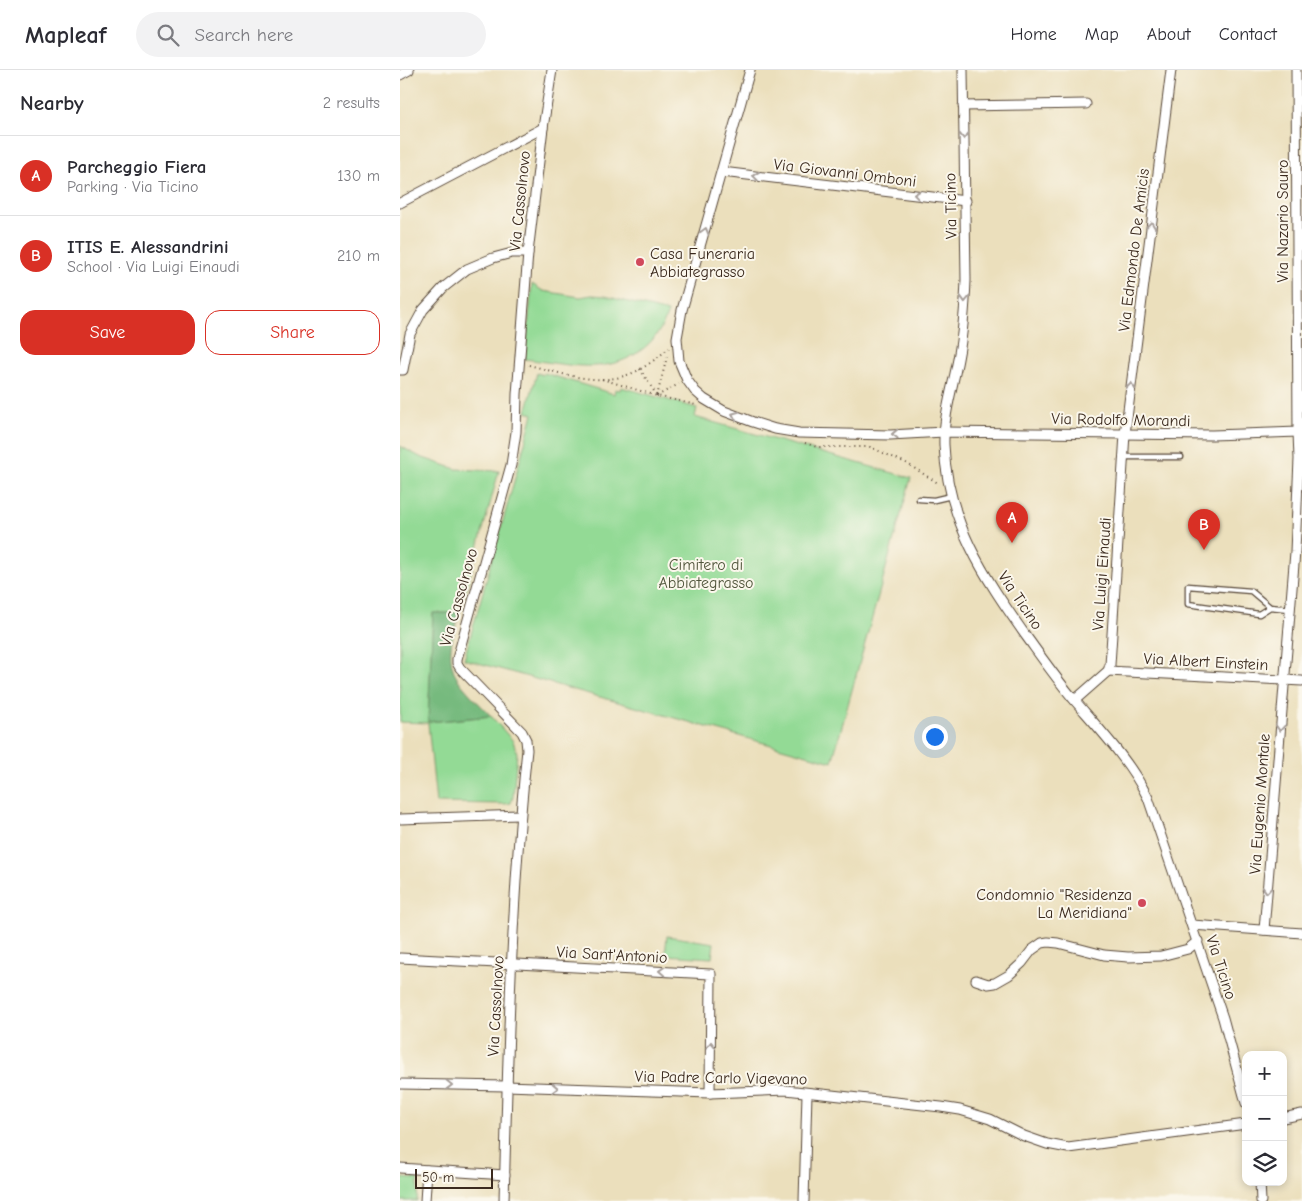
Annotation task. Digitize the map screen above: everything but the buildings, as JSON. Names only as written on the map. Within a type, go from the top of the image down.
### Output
[{"type":"street","points":[[400,75],[409,70]]},
{"type":"street","name":"Via Cassolnovo","points":[[504,1201],[506,1086],[512,963],[520,815],[527,750],[526,740],[522,732],[460,668],[457,658],[511,465],[515,444],[519,363],[518,340],[543,128],[552,70]]},
{"type":"street","points":[[687,380],[679,361],[677,338],[682,310],[750,70]]},
{"type":"street","name":"Via Ticino","points":[[963,70],[966,280],[965,313],[961,345],[944,432],[947,480],[951,496],[963,532],[982,570],[1014,619],[1051,670],[1112,744],[1144,788],[1198,941],[1223,1018],[1244,1096]]},
{"type":"street","name":"Via Edmondo De Amicis","points":[[1125,434],[1171,70]]},
{"type":"street","name":"Via Nazario Sauro","points":[[1296,70],[1298,432],[1301,459],[1298,552]]},
{"type":"street","points":[[963,106],[1086,104]]},
{"type":"street","points":[[400,203],[543,128]]},
{"type":"street","name":"Via Giovanni Omboni","points":[[722,172],[966,201]]},
{"type":"street","points":[[401,370],[410,334],[422,310],[443,288],[467,269],[493,258],[512,253],[528,253]]},
{"type":"street","name":"Via Rodolfo Morandi","points":[[687,380],[700,395],[724,411],[753,422],[799,433],[890,435],[944,432],[1212,435],[1298,432]]},
{"type":"street","name":"Via Luigi Einaudi","points":[[1108,671],[1110,665],[1125,434]]},
{"type":"street","name":"Via Eugenio Montale","points":[[1264,930],[1290,608],[1298,552]]},
{"type":"street","points":[[1075,700],[1108,671]]},
{"type":"street","name":"Via Albert Einstein","points":[[1108,671],[1302,681]]},
{"type":"street","points":[[400,819],[520,815]]},
{"type":"street","points":[[1192,925],[1302,933]]},
{"type":"street","points":[[976,980],[988,984],[995,983],[1009,975],[1042,942],[1058,943],[1104,955],[1128,957],[1161,956],[1188,949],[1198,941]]},
{"type":"street","name":"Via Sant'Antonio","points":[[400,958],[711,974],[710,1093]]},
{"type":"street","name":"Via Padre Carlo Vigevano","points":[[400,1084],[710,1093],[786,1090],[960,1110],[990,1119],[1024,1136],[1068,1148],[1242,1125]]},
{"type":"street","points":[[804,1201],[807,1093]]},
{"type":"street","points":[[1287,1117],[1302,1114]]},
{"type":"street","points":[[400,1168],[505,1174]]},
{"type":"street","points":[[425,1201],[427,1170]]},
{"type":"street","points":[[1260,1186],[1261,1201]]},
{"type":"lane","points":[[1123,457],[1181,457]]},
{"type":"lane","points":[[919,499],[934,500],[951,496]]},
{"type":"lane","points":[[1270,608],[1251,591],[1188,586],[1188,604],[1259,614],[1270,608],[1290,608]]},
{"type":"path","points":[[602,379],[628,375],[654,360],[670,346],[657,396]]},
{"type":"path","points":[[519,363],[573,376],[602,379],[657,396],[687,380]]},
{"type":"path","points":[[640,369],[657,396]]},
{"type":"green space","points":[[532,284],[543,291],[580,297],[592,295],[605,296],[668,312],[657,334],[649,343],[640,351],[619,362],[607,365],[586,366],[525,359]]},
{"type":"green space","name":"Cimitero di Abbiategrasso","points":[[537,373],[543,375],[544,373],[614,394],[615,389],[620,390],[621,387],[697,408],[695,417],[911,478],[832,762],[464,659],[533,414],[526,412]]},
{"type":"green space","points":[[400,446],[420,457],[456,469],[499,471],[460,613],[433,613],[428,722],[491,716],[513,741],[517,753],[511,803],[436,803],[428,723],[400,722]]},
{"type":"green space","points":[[433,613],[460,613],[451,643],[452,666],[461,684],[491,716],[428,722]]},
{"type":"green space","points":[[667,936],[714,943],[712,958],[665,955]]},
{"type":"green space","points":[[400,1178],[418,1179],[417,1201],[400,1201]]},
{"type":"place","name":"Casa Funeraria Abbiategrasso","points":[[640,262]]},
{"type":"place","name":"Parcheggio Fiera","points":[[1012,543]]},
{"type":"place","name":"ITIS E. Alessandrini","points":[[1204,550]]},
{"type":"place","name":"Condomnio \"Residenza La Meridiana\"","points":[[1142,903]]}]
